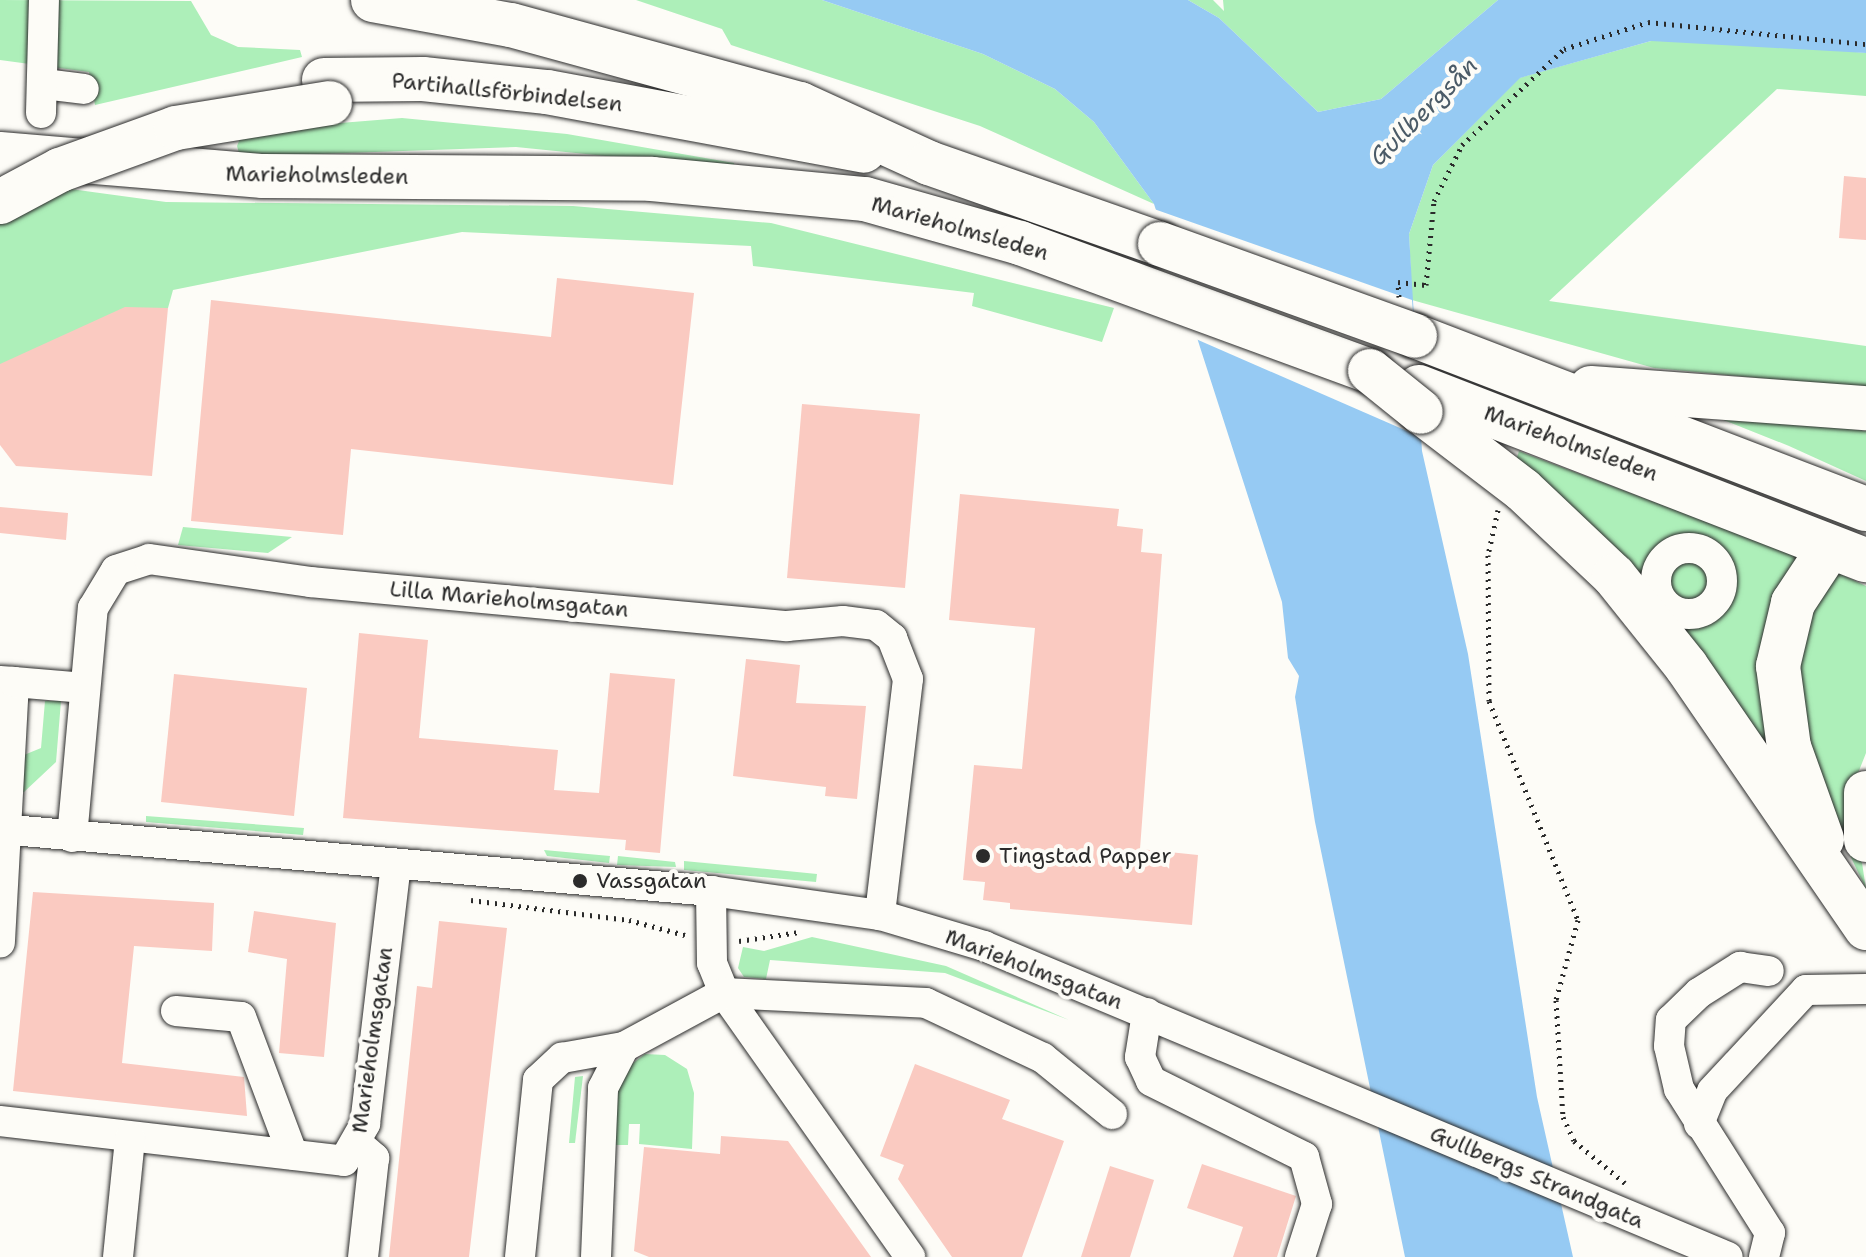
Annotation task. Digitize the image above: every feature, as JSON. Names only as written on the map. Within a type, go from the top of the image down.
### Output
[{"type":"highway","name":"Marieholmsleden","points":[[373,0],[672,66],[800,104],[929,163],[1557,387],[1866,509]]},
{"type":"highway","name":"Partihallsförbindelsen","points":[[0,202],[60,170],[176,128],[327,92],[423,79],[547,92],[929,163]]},
{"type":"highway","name":"Partihallsförbindelsen","points":[[0,176],[107,124],[239,88],[406,100],[655,131],[766,152],[819,170],[865,199]]},
{"type":"highway","points":[[0,129],[62,163]]},
{"type":"highway","name":"Marieholmsleden","points":[[0,154],[62,163],[263,176],[652,179],[865,199],[1020,243],[1370,371],[1420,400],[1866,560]]},
{"type":"highway","points":[[1557,387],[1866,408]]},
{"type":"highway","name":"Marieholmsleden","points":[[1420,400],[1658,612],[1861,922]]},
{"type":"highway","points":[[1820,562],[1783,632],[1781,700],[1805,796],[1861,922]]},
{"type":"highway","points":[[1866,793],[1866,840]]},
{"type":"street","points":[[44,0],[43,99],[84,89]]},
{"type":"street","name":"Lilla Marieholmsgatan","points":[[72,837],[93,608],[103,582],[130,564],[167,559],[310,582],[787,626],[876,625],[902,650],[908,679],[880,915]]},
{"type":"street","points":[[0,943],[7,682],[85,688]]},
{"type":"street","name":"Marieholmsgatan","points":[[5,829],[711,891],[880,915],[984,946],[1348,1095]]},
{"type":"street","name":"Marieholmsgatan","points":[[363,1257],[374,1158],[357,1143],[396,864]]},
{"type":"street","points":[[711,891],[712,963],[724,993],[910,1257]]},
{"type":"street","points":[[1764,1257],[1770,1233],[1679,1089],[1671,1020],[1740,967],[1769,971]]},
{"type":"street","points":[[1699,1124],[1712,1091],[1806,990],[1866,989]]},
{"type":"street","points":[[520,1257],[538,1080],[562,1058],[624,1047],[724,993],[926,1003],[1043,1058],[1112,1114]]},
{"type":"street","points":[[176,1011],[241,1017],[293,1155]]},
{"type":"street","name":"Marieholmsgatan","points":[[1147,1013],[1140,1057],[1151,1081],[1304,1157],[1317,1204],[1300,1257]]},
{"type":"street","points":[[596,1257],[603,1088],[624,1047]]},
{"type":"street","name":"Gullbergs Strandgata","points":[[1348,1095],[1728,1257]]},
{"type":"street","points":[[0,1121],[130,1139],[344,1161],[357,1143]]},
{"type":"street","points":[[118,1257],[130,1139]]},
{"type":"green space","points":[[0,0],[191,1],[211,35],[238,47],[300,50],[302,57],[95,105],[89,72],[0,60]]},
{"type":"green space","points":[[636,0],[822,0],[983,54],[1055,89],[1094,122],[1154,204],[980,126],[731,45],[722,29]]},
{"type":"green space","points":[[1188,0],[1213,0],[1224,11],[1223,0],[1498,0],[1381,99],[1318,112],[1219,18]]},
{"type":"green space","points":[[1735,40],[1866,53],[1866,96],[1777,89],[1549,301],[1866,346],[1866,388],[1654,368],[1412,300],[1409,234],[1433,165],[1519,78],[1651,41]]},
{"type":"green space","points":[[402,118],[567,134],[734,163],[735,169],[516,147],[289,155],[239,153],[237,146],[243,131]]},
{"type":"green space","points":[[63,188],[166,202],[573,206],[771,223],[1114,308],[1102,342],[972,306],[974,293],[753,266],[751,246],[462,232],[173,290],[168,308],[0,365],[0,218]]},
{"type":"green space","points":[[1691,407],[1866,431],[1866,481],[1789,446]]},
{"type":"green space","points":[[1519,451],[1798,556],[1787,790],[1515,464]]},
{"type":"green space","points":[[183,527],[292,537],[268,553],[178,545]]},
{"type":"green space","points":[[1834,571],[1866,586],[1866,753],[1851,791],[1866,889],[1829,811],[1797,697],[1800,628]]},
{"type":"green space","points":[[45,701],[61,701],[56,762],[24,792],[13,791],[24,755],[41,748]]},
{"type":"green space","points":[[146,816],[304,828],[303,835],[146,822]]},
{"type":"green space","points":[[544,850],[610,856],[609,863],[547,856]]},
{"type":"green space","points":[[618,856],[675,862],[676,867],[617,865]]},
{"type":"green space","points":[[684,861],[817,874],[816,882],[684,870]]},
{"type":"green space","points":[[812,937],[946,966],[1069,1020],[945,973],[770,960],[766,979],[744,977],[738,968],[743,947],[764,951]]},
{"type":"green space","points":[[645,1054],[665,1055],[687,1069],[694,1093],[692,1149],[639,1144],[640,1124],[629,1124],[628,1145],[610,1145],[612,1079]]},
{"type":"green space","points":[[583,1076],[575,1143],[569,1143],[575,1077]]},
{"type":"water","name":"Gullbergsån","points":[[822,0],[1188,0],[1219,18],[1318,112],[1381,99],[1498,0],[1866,0],[1866,53],[1651,41],[1520,78],[1433,165],[1409,234],[1422,451],[1468,654],[1537,1097],[1573,1257],[1405,1257],[1315,822],[1295,697],[1299,676],[1288,658],[1282,602],[1154,204],[1094,122],[1055,89],[983,54]]},
{"type":"pier","points":[[1154,209],[1412,300],[1423,438],[1189,336]]},
{"type":"building","points":[[1844,176],[1866,178],[1866,240],[1839,238]]},
{"type":"building","points":[[557,278],[694,293],[673,485],[351,449],[343,535],[191,521],[211,300],[551,337]]},
{"type":"building","points":[[125,307],[168,308],[152,476],[16,466],[0,445],[0,364]]},
{"type":"building","points":[[802,404],[920,414],[905,588],[787,578]]},
{"type":"building","points":[[960,494],[1119,509],[1117,526],[1143,529],[1141,552],[1162,554],[1140,849],[1198,855],[1192,925],[1010,909],[1010,903],[983,900],[985,882],[963,880],[974,765],[1022,769],[1035,628],[949,620]]},
{"type":"building","points":[[0,507],[68,513],[66,540],[0,533]]},
{"type":"building","points":[[359,633],[428,640],[419,738],[558,750],[554,790],[599,793],[610,673],[675,679],[660,853],[625,850],[626,840],[343,818]]},
{"type":"building","points":[[746,659],[800,665],[796,703],[866,706],[857,799],[825,796],[826,787],[733,776]]},
{"type":"building","points":[[174,674],[307,688],[294,816],[161,802]]},
{"type":"building","points":[[33,892],[214,903],[212,951],[134,946],[122,1063],[244,1077],[247,1116],[13,1091]]},
{"type":"building","points":[[254,911],[336,923],[324,1057],[279,1053],[287,959],[248,952]]},
{"type":"building","points":[[439,921],[507,928],[469,1257],[389,1257],[417,986],[432,988]]},
{"type":"building","points":[[915,1064],[1010,1100],[1002,1119],[1064,1141],[1022,1257],[952,1257],[898,1179],[904,1165],[880,1156]]},
{"type":"building","points":[[721,1136],[788,1141],[871,1257],[649,1257],[634,1251],[644,1147],[720,1154]]},
{"type":"building","points":[[1202,1164],[1296,1196],[1277,1257],[1233,1257],[1243,1227],[1187,1208]]},
{"type":"building","points":[[1110,1166],[1154,1180],[1130,1257],[1081,1257]]},
{"type":"place","name":"Tingstad Papper","points":[[983,856]]},
{"type":"place","name":"Vassgatan","points":[[580,881]]}]
